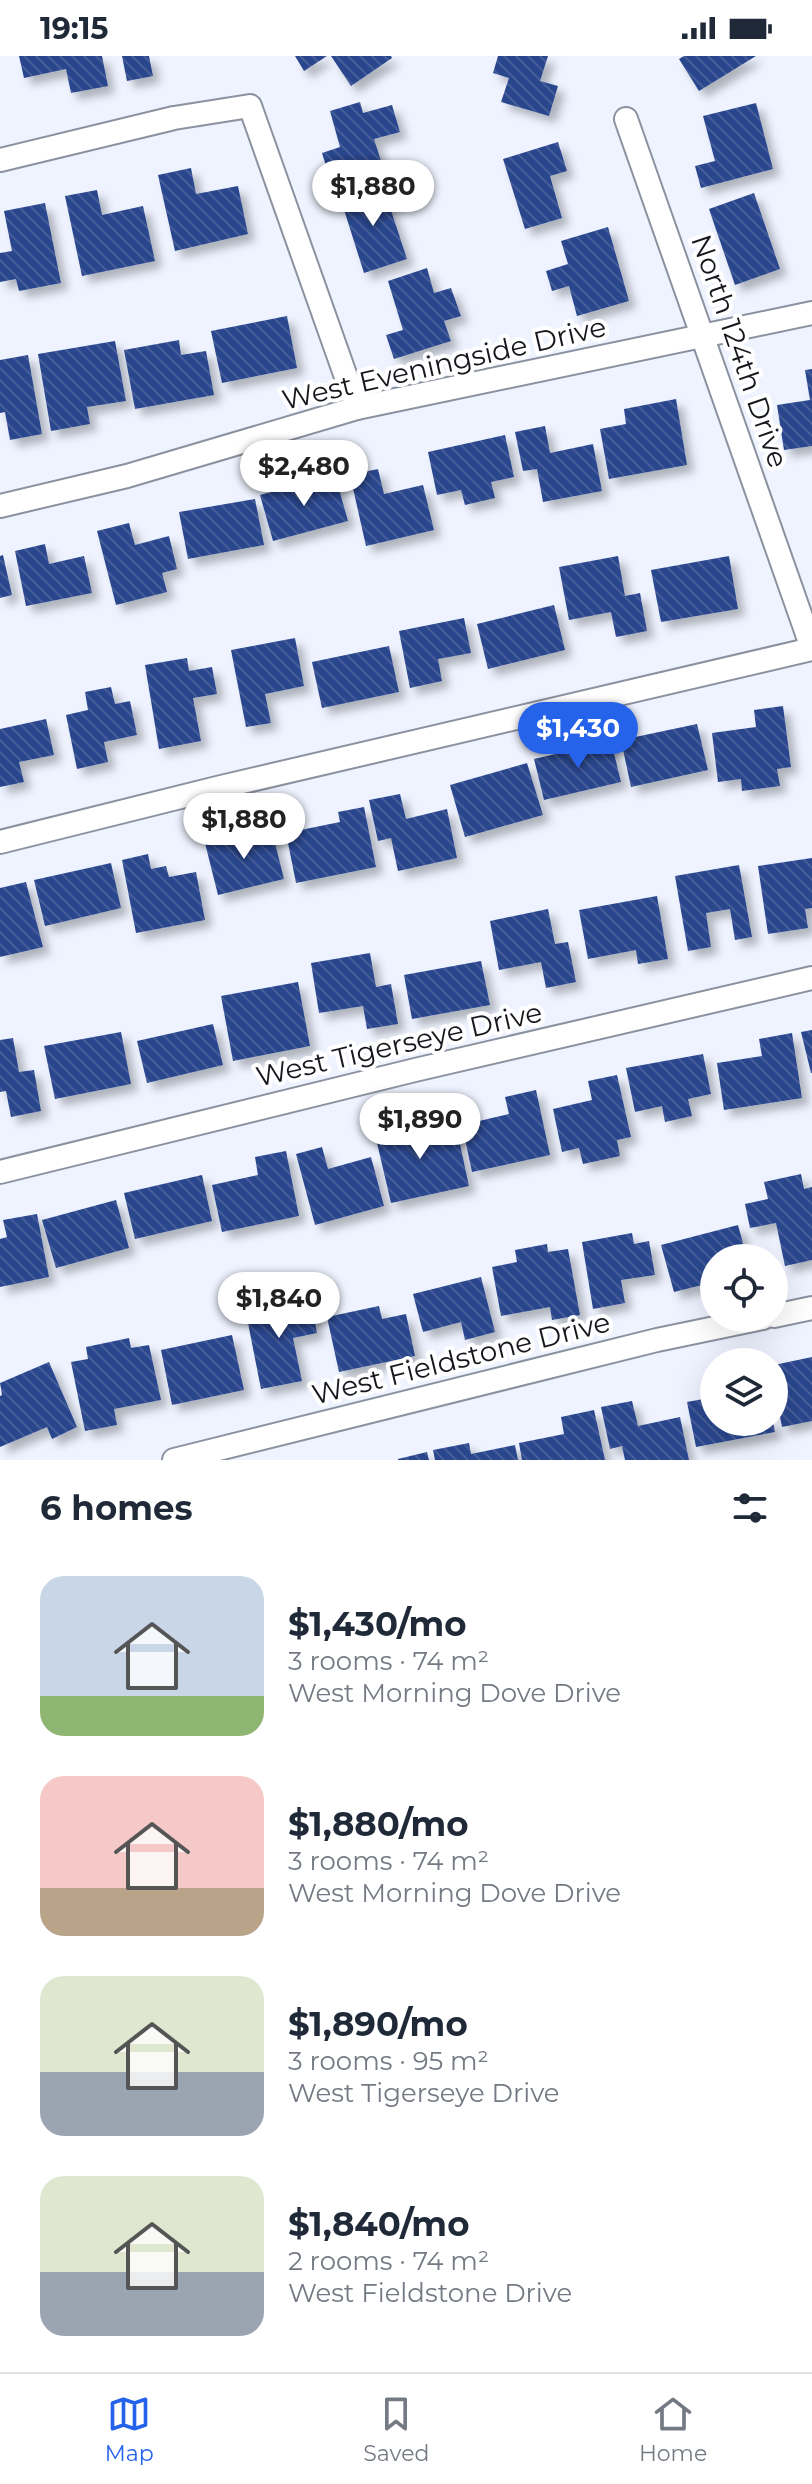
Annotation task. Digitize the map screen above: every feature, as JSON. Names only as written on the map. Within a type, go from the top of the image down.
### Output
[{"type":"street","points":[[0,160],[174,118],[250,106],[357,408]]},
{"type":"street","name":"North 124th Drive","points":[[626,119],[812,648]]},
{"type":"street","name":"West Eveningside Drive","points":[[0,506],[127,476],[357,408],[812,313]]},
{"type":"street","points":[[0,842],[812,648]]},
{"type":"street","name":"West Tigerseye Drive","points":[[0,1172],[415,1070],[812,978]]},
{"type":"street","points":[[788,1313],[812,1308]]},
{"type":"street","name":"West Fieldstone Drive","points":[[174,1460],[700,1331]]},
{"type":"building","points":[[19,56],[102,56],[108,86],[71,93],[66,69],[24,78]]},
{"type":"building","points":[[122,56],[149,56],[153,76],[127,81]]},
{"type":"building","points":[[295,56],[327,56],[304,71]]},
{"type":"building","points":[[331,56],[391,56],[392,58],[351,86]]},
{"type":"building","points":[[498,56],[548,56],[540,81],[558,86],[549,116],[501,102],[509,78],[493,73]]},
{"type":"building","points":[[684,56],[756,56],[699,91],[679,59]]},
{"type":"building","points":[[360,102],[363,113],[392,105],[400,132],[374,139],[383,167],[331,182],[322,153],[340,147],[330,111]]},
{"type":"building","points":[[756,103],[773,169],[701,188],[695,166],[715,161],[703,116]]},
{"type":"building","points":[[558,142],[567,171],[550,176],[562,218],[525,229],[503,159]]},
{"type":"building","points":[[191,168],[196,194],[238,186],[248,234],[175,251],[158,175]]},
{"type":"building","points":[[382,183],[407,259],[364,273],[340,197]]},
{"type":"building","points":[[97,190],[102,215],[143,206],[155,261],[82,276],[65,196]]},
{"type":"building","points":[[754,193],[780,269],[735,285],[709,209]]},
{"type":"building","points":[[45,203],[61,283],[19,291],[16,279],[0,282],[0,253],[12,251],[4,211]]},
{"type":"building","points":[[608,227],[629,301],[577,316],[569,286],[552,291],[546,271],[568,264],[561,241]]},
{"type":"building","points":[[427,268],[434,293],[451,288],[461,316],[444,321],[451,341],[394,359],[386,335],[403,330],[388,281]]},
{"type":"building","points":[[287,316],[297,368],[222,383],[211,331]]},
{"type":"building","points":[[179,340],[181,355],[206,351],[214,395],[135,409],[124,350]]},
{"type":"building","points":[[115,341],[126,401],[87,407],[90,424],[51,431],[38,354]]},
{"type":"building","points":[[28,355],[42,434],[10,440],[5,412],[0,413],[0,360]]},
{"type":"building","points":[[812,369],[812,446],[784,450],[777,405],[810,400],[805,370]]},
{"type":"building","points":[[676,399],[687,465],[609,479],[600,429],[626,424],[624,409]]},
{"type":"building","points":[[545,426],[550,453],[593,444],[602,491],[543,502],[537,469],[523,471],[515,432]]},
{"type":"building","points":[[505,435],[514,477],[491,482],[495,498],[465,505],[461,490],[437,495],[428,452]]},
{"type":"building","points":[[378,469],[384,494],[423,485],[434,530],[366,546],[350,475]]},
{"type":"building","points":[[335,475],[348,521],[273,541],[260,495]]},
{"type":"building","points":[[255,499],[264,545],[188,559],[179,512]]},
{"type":"building","points":[[129,523],[135,545],[169,536],[177,569],[162,573],[167,592],[116,605],[97,531]]},
{"type":"building","points":[[45,544],[49,564],[84,556],[92,593],[26,606],[15,551]]},
{"type":"building","points":[[3,555],[12,595],[0,598],[0,556]]},
{"type":"building","points":[[618,556],[625,596],[640,593],[647,631],[616,637],[611,612],[569,620],[559,567]]},
{"type":"building","points":[[729,556],[738,609],[661,622],[651,570]]},
{"type":"building","points":[[554,605],[565,650],[488,669],[477,624]]},
{"type":"building","points":[[464,618],[471,653],[438,659],[442,681],[410,688],[399,631]]},
{"type":"building","points":[[295,638],[304,686],[265,694],[271,723],[246,727],[231,650]]},
{"type":"building","points":[[389,646],[399,692],[322,708],[312,662]]},
{"type":"building","points":[[187,658],[189,671],[212,667],[217,694],[193,698],[201,741],[159,749],[145,665]]},
{"type":"building","points":[[111,687],[115,704],[130,701],[137,735],[104,742],[108,762],[77,769],[66,715],[88,710],[85,692]]},
{"type":"building","points":[[783,706],[791,767],[777,769],[780,786],[742,791],[741,779],[718,782],[712,733],[756,727],[754,710]]},
{"type":"building","points":[[46,719],[54,755],[19,762],[24,782],[0,787],[0,729]]},
{"type":"building","points":[[697,724],[708,770],[631,787],[621,740]]},
{"type":"building","points":[[611,741],[621,782],[544,800],[534,759]]},
{"type":"building","points":[[527,763],[543,815],[465,837],[450,785]]},
{"type":"building","points":[[400,794],[406,819],[447,809],[457,858],[398,871],[391,838],[378,841],[369,800]]},
{"type":"building","points":[[364,807],[376,867],[296,883],[286,833],[340,822],[338,812]]},
{"type":"building","points":[[271,827],[284,879],[218,895],[205,843]]},
{"type":"building","points":[[148,854],[151,869],[166,866],[169,877],[196,872],[205,920],[136,933],[122,860]]},
{"type":"building","points":[[812,858],[812,908],[805,909],[808,928],[768,934],[758,866]]},
{"type":"building","points":[[111,863],[121,908],[45,926],[34,880]]},
{"type":"building","points":[[739,865],[752,937],[735,940],[730,909],[706,913],[711,947],[688,951],[675,876]]},
{"type":"building","points":[[26,882],[43,947],[0,957],[0,888]]},
{"type":"building","points":[[657,896],[668,959],[638,964],[636,950],[588,959],[579,910]]},
{"type":"building","points":[[548,909],[555,944],[568,942],[576,982],[546,988],[541,962],[499,970],[490,921]]},
{"type":"building","points":[[370,953],[376,987],[391,984],[398,1024],[367,1029],[363,1006],[319,1013],[311,963]]},
{"type":"building","points":[[481,961],[490,1005],[412,1019],[404,975]]},
{"type":"building","points":[[298,982],[310,1046],[233,1061],[221,996]]},
{"type":"building","points":[[213,1024],[223,1065],[147,1083],[137,1041]]},
{"type":"building","points":[[812,1030],[812,1073],[811,1073],[801,1032]]},
{"type":"building","points":[[121,1032],[131,1084],[55,1099],[44,1046]]},
{"type":"building","points":[[792,1033],[802,1098],[724,1110],[717,1063],[762,1056],[759,1039]]},
{"type":"building","points":[[13,1038],[19,1072],[34,1070],[41,1111],[11,1117],[6,1091],[0,1092],[0,1040]]},
{"type":"building","points":[[703,1054],[711,1094],[688,1099],[692,1116],[665,1122],[662,1106],[635,1112],[626,1068]]},
{"type":"building","points":[[617,1075],[631,1137],[617,1140],[620,1156],[583,1164],[579,1148],[562,1152],[553,1109],[592,1100],[588,1081]]},
{"type":"building","points":[[536,1090],[550,1155],[472,1172],[462,1125],[509,1114],[505,1097]]},
{"type":"building","points":[[413,1122],[416,1135],[456,1126],[469,1186],[391,1203],[374,1130]]},
{"type":"building","points":[[322,1147],[328,1169],[371,1157],[384,1206],[315,1225],[296,1154]]},
{"type":"building","points":[[286,1151],[299,1216],[222,1232],[212,1185],[258,1175],[255,1157]]},
{"type":"building","points":[[801,1174],[804,1189],[812,1187],[812,1260],[788,1265],[788,1244],[780,1244],[776,1223],[750,1228],[745,1204],[768,1199],[764,1182]]},
{"type":"building","points":[[202,1175],[212,1221],[135,1239],[124,1193]]},
{"type":"building","points":[[116,1200],[129,1248],[56,1268],[42,1220]]},
{"type":"building","points":[[37,1214],[49,1277],[0,1287],[0,1239],[7,1237],[3,1220]]},
{"type":"building","points":[[738,1225],[743,1244],[700,1244],[700,1286],[674,1292],[661,1245]]},
{"type":"building","points":[[632,1233],[634,1244],[649,1241],[655,1275],[621,1280],[625,1303],[593,1309],[582,1242]]},
{"type":"building","points":[[547,1244],[548,1252],[568,1249],[580,1315],[552,1320],[550,1307],[501,1316],[492,1267],[517,1262],[515,1250]]},
{"type":"building","points":[[481,1277],[495,1332],[465,1340],[461,1322],[423,1332],[413,1294]]},
{"type":"building","points":[[287,1296],[290,1310],[312,1306],[317,1333],[293,1338],[302,1381],[261,1389],[248,1323],[256,1322],[252,1303]]},
{"type":"building","points":[[379,1306],[382,1319],[406,1314],[415,1356],[339,1372],[327,1317]]},
{"type":"building","points":[[232,1335],[244,1390],[172,1405],[161,1350]]},
{"type":"building","points":[[129,1338],[131,1348],[149,1345],[161,1400],[114,1409],[117,1425],[85,1431],[71,1362],[88,1359],[86,1347]]},
{"type":"building","points":[[812,1357],[812,1421],[788,1426],[788,1362]]},
{"type":"building","points":[[49,1362],[77,1427],[52,1439],[47,1427],[0,1447],[0,1383]]},
{"type":"building","points":[[700,1400],[700,1436],[754,1436],[696,1447],[687,1402]]},
{"type":"building","points":[[632,1401],[638,1426],[680,1417],[689,1460],[625,1460],[622,1446],[610,1449],[601,1407]]},
{"type":"building","points":[[594,1410],[605,1460],[522,1460],[519,1443],[564,1434],[561,1417]]},
{"type":"building","points":[[469,1443],[471,1454],[515,1445],[518,1460],[435,1460],[433,1450]]},
{"type":"building","points":[[427,1452],[429,1460],[398,1460],[398,1459]]}]
